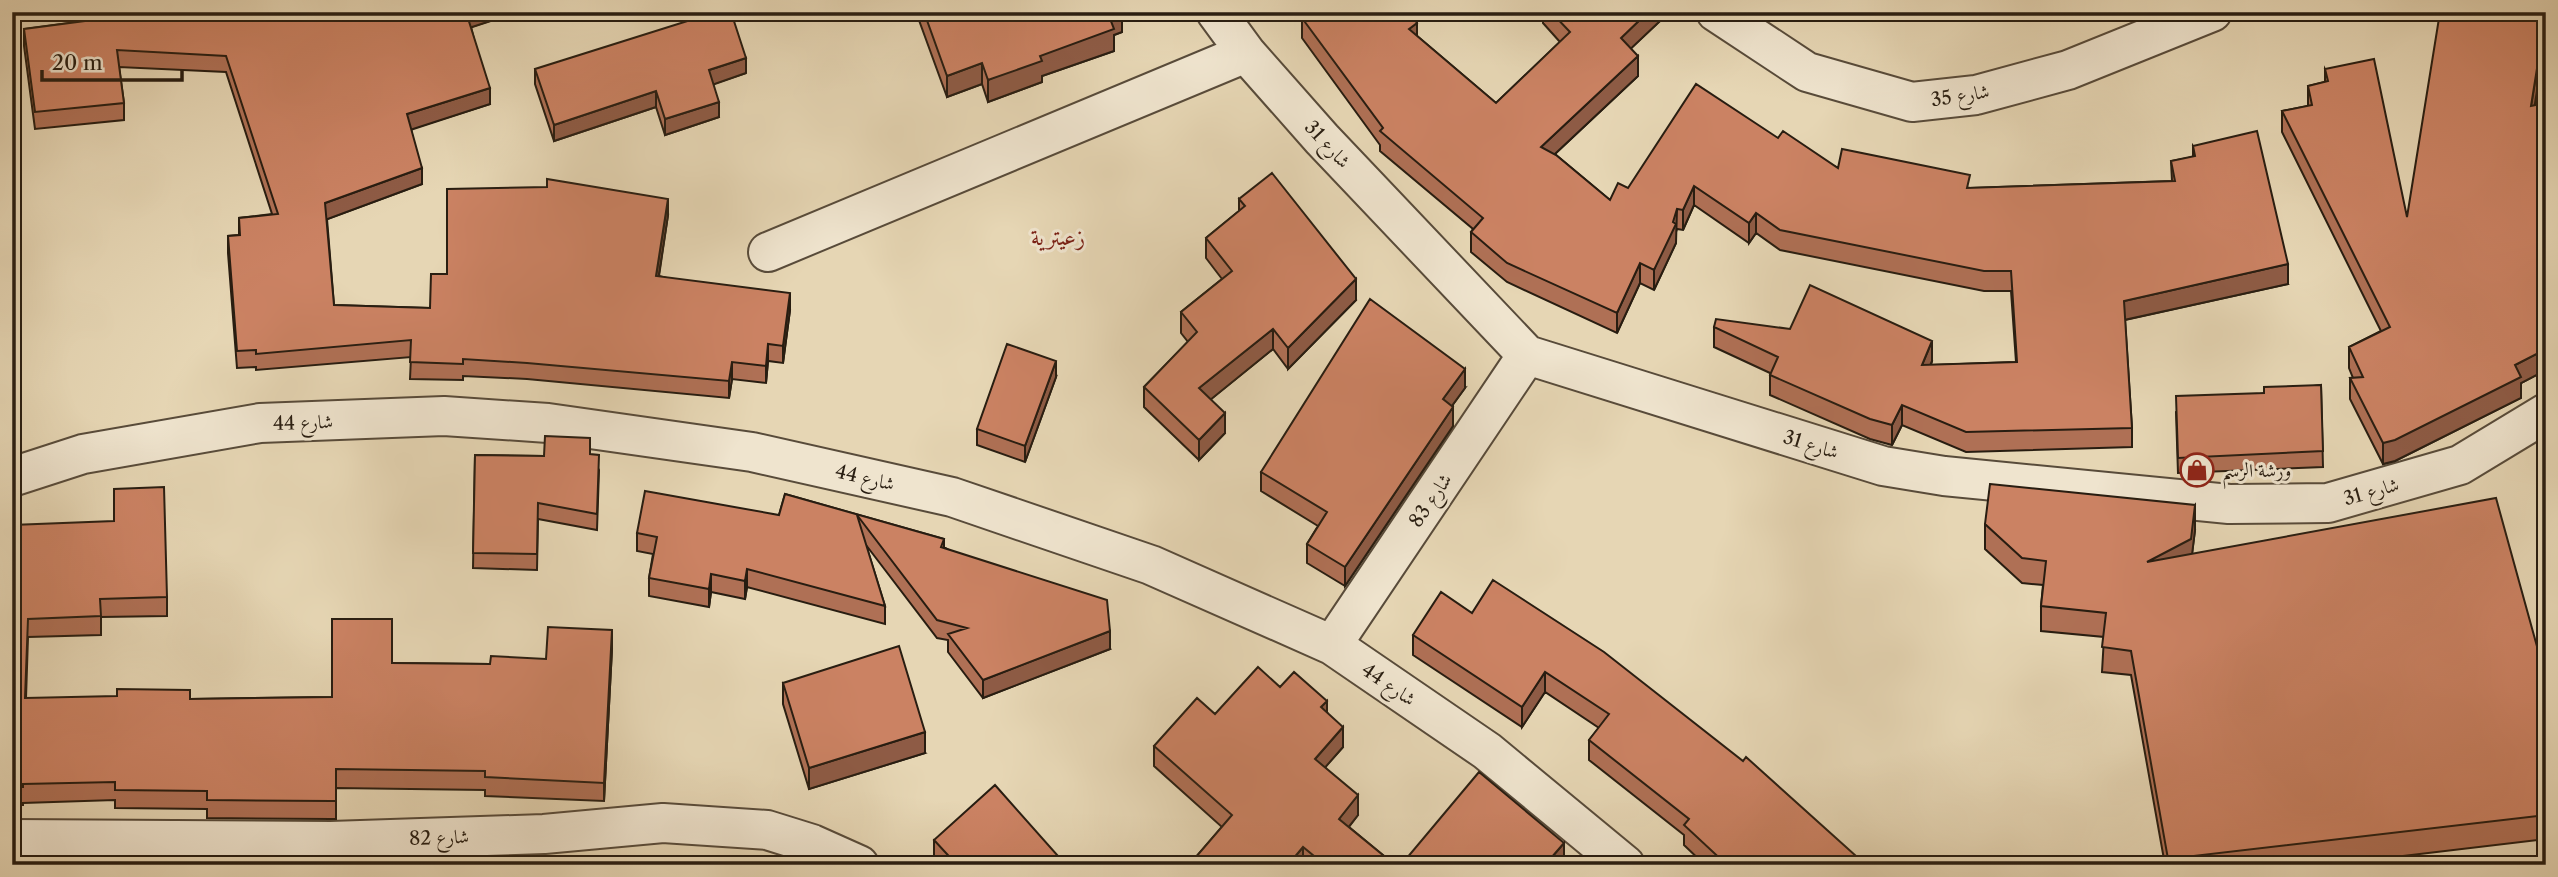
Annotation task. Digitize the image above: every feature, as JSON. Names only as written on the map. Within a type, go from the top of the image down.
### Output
[{"type":"street","name":"شارع 31","points":[[1216,12],[1247,53],[1322,139],[1527,355],[1883,467],[1944,476],[2229,504],[2328,503],[2460,465],[2546,412]]},
{"type":"street","name":"شارع 35","points":[[1716,12],[1807,72],[1912,102],[1976,95],[2068,70],[2212,12]]},
{"type":"street","points":[[768,252],[1247,53]]},
{"type":"street","name":"شارع 83","points":[[1332,645],[1527,355]]},
{"type":"street","name":"شارع 44","points":[[12,477],[83,454],[260,423],[444,416],[548,423],[752,452],[952,498],[1151,565],[1332,645],[1487,751],[1625,865]]},
{"type":"street","name":"شارع 82","points":[[12,839],[331,841],[544,834],[663,823],[767,830],[812,844],[859,865]]},
{"type":"building","points":[[130,12],[466,12],[490,88],[407,114],[422,168],[325,203],[334,305],[430,308],[431,274],[447,274],[447,189],[547,187],[547,179],[668,199],[656,276],[790,293],[783,346],[768,344],[766,366],[732,362],[729,381],[463,359],[463,364],[410,362],[411,340],[256,354],[256,350],[237,351],[228,236],[240,235],[239,218],[278,214],[226,56],[117,50],[124,103],[35,112],[24,29],[130,15]]},
{"type":"building","points":[[716,12],[731,12],[746,58],[709,70],[719,102],[665,119],[656,91],[554,125],[535,69]]},
{"type":"building","points":[[924,12],[1119,12],[1109,16],[1114,29],[1040,56],[1042,61],[988,80],[982,63],[947,76]]},
{"type":"building","points":[[1310,12],[1409,12],[1417,23],[1409,29],[1496,103],[1570,32],[1551,12],[1648,12],[1621,38],[1638,56],[1541,147],[1556,155],[1610,200],[1618,183],[1628,188],[1696,84],[1778,138],[1783,131],[1838,168],[1842,149],[1970,175],[1967,188],[2175,181],[2171,161],[2195,156],[2193,146],[2257,131],[2288,264],[2124,301],[2132,428],[1966,432],[1902,405],[1892,425],[1870,419],[1770,375],[1778,357],[1714,327],[1716,319],[1790,329],[1810,285],[1932,341],[1922,365],[2017,362],[2011,271],[1984,271],[1780,230],[1756,213],[1749,223],[1694,186],[1683,210],[1677,209],[1673,222],[1676,224],[1654,270],[1640,263],[1617,313],[1507,263],[1471,232],[1483,218],[1380,131],[1383,128],[1302,18]]},
{"type":"building","points":[[2440,12],[2546,12],[2531,106],[2546,103],[2546,349],[2515,365],[2521,377],[2395,440],[2383,443],[2350,378],[2363,377],[2349,347],[2390,327],[2282,111],[2312,105],[2308,86],[2328,81],[2325,69],[2374,59],[2407,217]]},
{"type":"building","points":[[1272,173],[1356,279],[1288,348],[1273,329],[1199,388],[1225,413],[1199,440],[1144,387],[1197,332],[1181,312],[1232,271],[1206,238],[1245,206],[1239,199]]},
{"type":"building","points":[[12,231],[17,252],[12,253]]},
{"type":"building","points":[[1370,299],[1465,369],[1443,399],[1453,407],[1345,567],[1307,544],[1327,512],[1261,472]]},
{"type":"building","points":[[1007,344],[1056,361],[1025,446],[977,429]]},
{"type":"building","points":[[2321,385],[2323,451],[2178,458],[2176,396],[2264,393],[2264,387]]},
{"type":"building","points":[[545,436],[590,438],[590,454],[599,455],[597,514],[538,503],[537,554],[473,553],[475,455],[544,456]]},
{"type":"building","points":[[1990,484],[2195,505],[2191,539],[2147,562],[2496,498],[2546,679],[2546,815],[2168,859],[2131,651],[2102,647],[2106,613],[2041,606],[2046,561],[2022,558],[1985,524]]},
{"type":"building","points":[[164,487],[167,597],[100,599],[101,616],[28,619],[25,698],[117,696],[117,689],[190,690],[190,699],[332,697],[332,619],[392,619],[392,663],[490,664],[491,656],[546,659],[548,627],[612,630],[604,783],[485,777],[485,771],[336,769],[336,801],[207,800],[207,791],[115,790],[115,782],[23,784],[23,787],[12,787],[12,525],[114,521],[114,489]]},
{"type":"building","points":[[645,491],[779,515],[785,494],[944,539],[941,547],[1107,600],[1110,631],[983,680],[948,634],[967,628],[937,620],[857,515],[885,606],[747,569],[745,581],[711,574],[709,589],[649,578],[657,537],[637,533]]},
{"type":"building","points":[[1493,580],[1604,652],[1743,761],[1746,757],[1866,865],[1727,865],[1684,825],[1689,819],[1589,740],[1609,714],[1545,672],[1522,707],[1413,635],[1441,592],[1472,613]]},
{"type":"building","points":[[899,646],[925,732],[809,768],[783,683]]},
{"type":"building","points":[[1258,667],[1280,687],[1294,672],[1327,701],[1321,707],[1343,727],[1315,759],[1358,795],[1339,819],[1395,865],[1325,865],[1303,847],[1288,865],[1189,865],[1232,815],[1154,746],[1197,698],[1215,714]]},
{"type":"building","points":[[1479,772],[1564,843],[1545,865],[1401,865]]},
{"type":"building","points":[[995,785],[1066,865],[957,865],[934,840]]},
{"type":"place","name":"ورشة الرسم","points":[[2197,470]]},
{"type":"district","name":"زعيترية","points":[[1058,237]]}]
